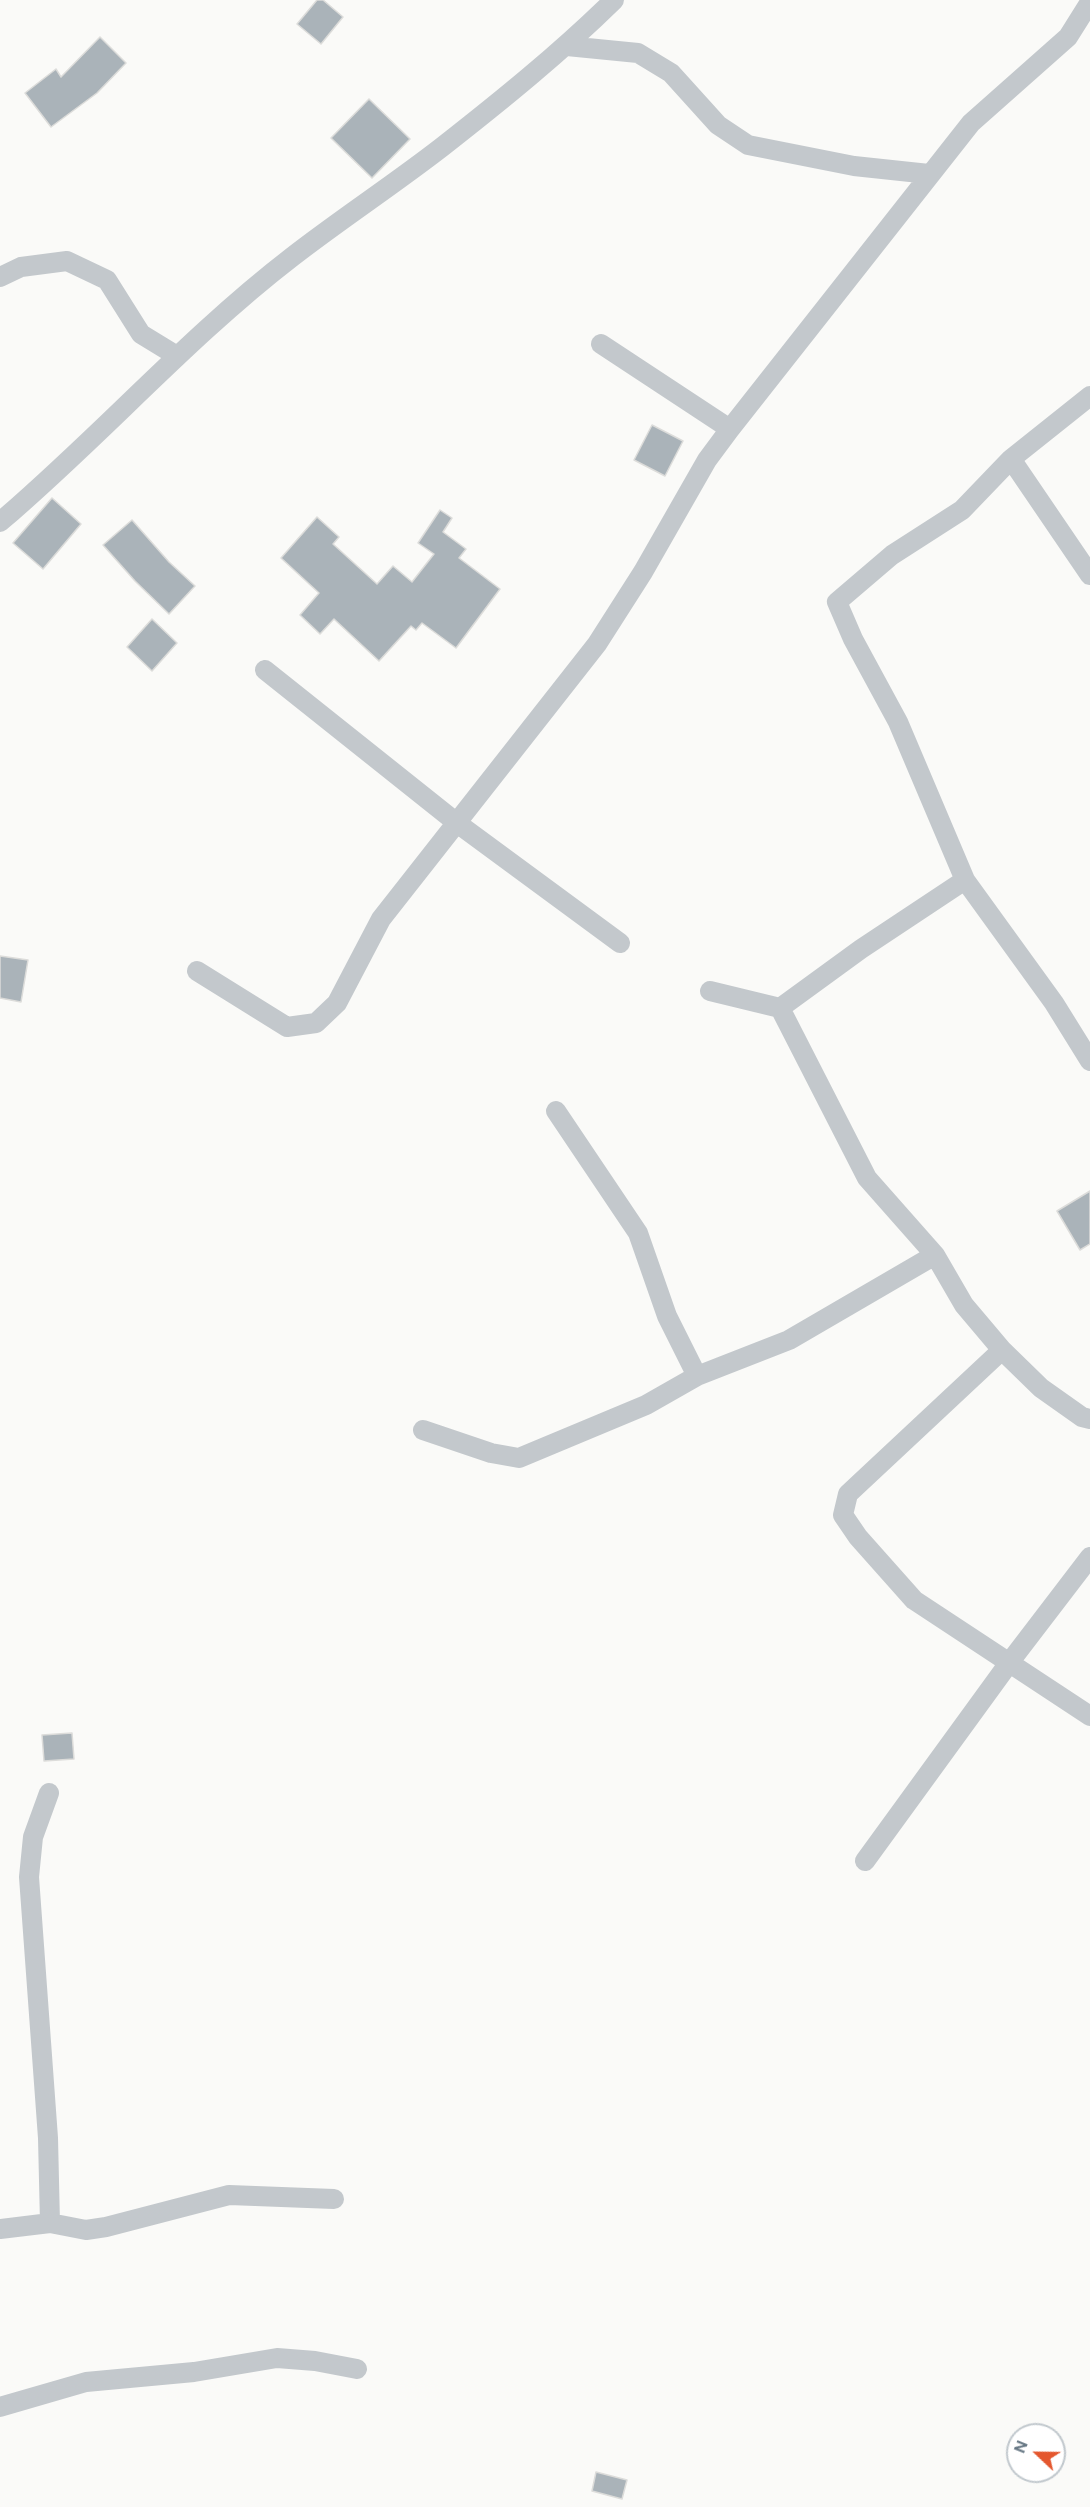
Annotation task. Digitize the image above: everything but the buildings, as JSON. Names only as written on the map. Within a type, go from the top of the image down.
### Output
[{"type":"street","points":[[0,522],[177,356],[291,257],[441,147],[567,46],[614,0]]},
{"type":"street","points":[[197,971],[287,1027],[316,1023],[337,1004],[381,919],[597,644],[643,572],[707,460],[729,429],[971,123],[1068,37],[1090,2]]},
{"type":"street","points":[[567,46],[638,53],[671,74],[718,125],[748,145],[854,166],[929,174]]},
{"type":"street","points":[[0,277],[21,267],[67,261],[107,280],[141,334],[177,356]]},
{"type":"street","points":[[601,344],[729,429]]},
{"type":"street","points":[[1090,396],[1011,459],[962,510],[892,555],[837,602],[853,639],[898,723],[965,880],[1054,1003],[1090,1061]]},
{"type":"street","points":[[1011,459],[1090,575]]},
{"type":"street","points":[[265,670],[457,823],[620,944]]},
{"type":"street","points":[[780,1008],[861,949],[965,880]]},
{"type":"street","points":[[710,991],[780,1008],[867,1178],[935,1255],[964,1305],[1002,1350],[1041,1388],[1082,1417],[1090,1419]]},
{"type":"street","points":[[556,1111],[638,1233],[667,1316],[697,1376]]},
{"type":"street","points":[[423,1430],[491,1453],[519,1458],[646,1405],[697,1376],[789,1340],[935,1255]]},
{"type":"street","points":[[1002,1350],[848,1494],[843,1515],[858,1537],[914,1600],[1090,1716]]},
{"type":"street","points":[[865,1861],[1009,1663],[1090,1557]]},
{"type":"street","points":[[49,1793],[33,1837],[29,1877],[48,2138],[50,2223]]},
{"type":"street","points":[[0,2229],[50,2223],[86,2230],[106,2228],[229,2195],[334,2199]]},
{"type":"street","points":[[0,2407],[86,2382],[194,2372],[277,2358],[357,2368]]}]
